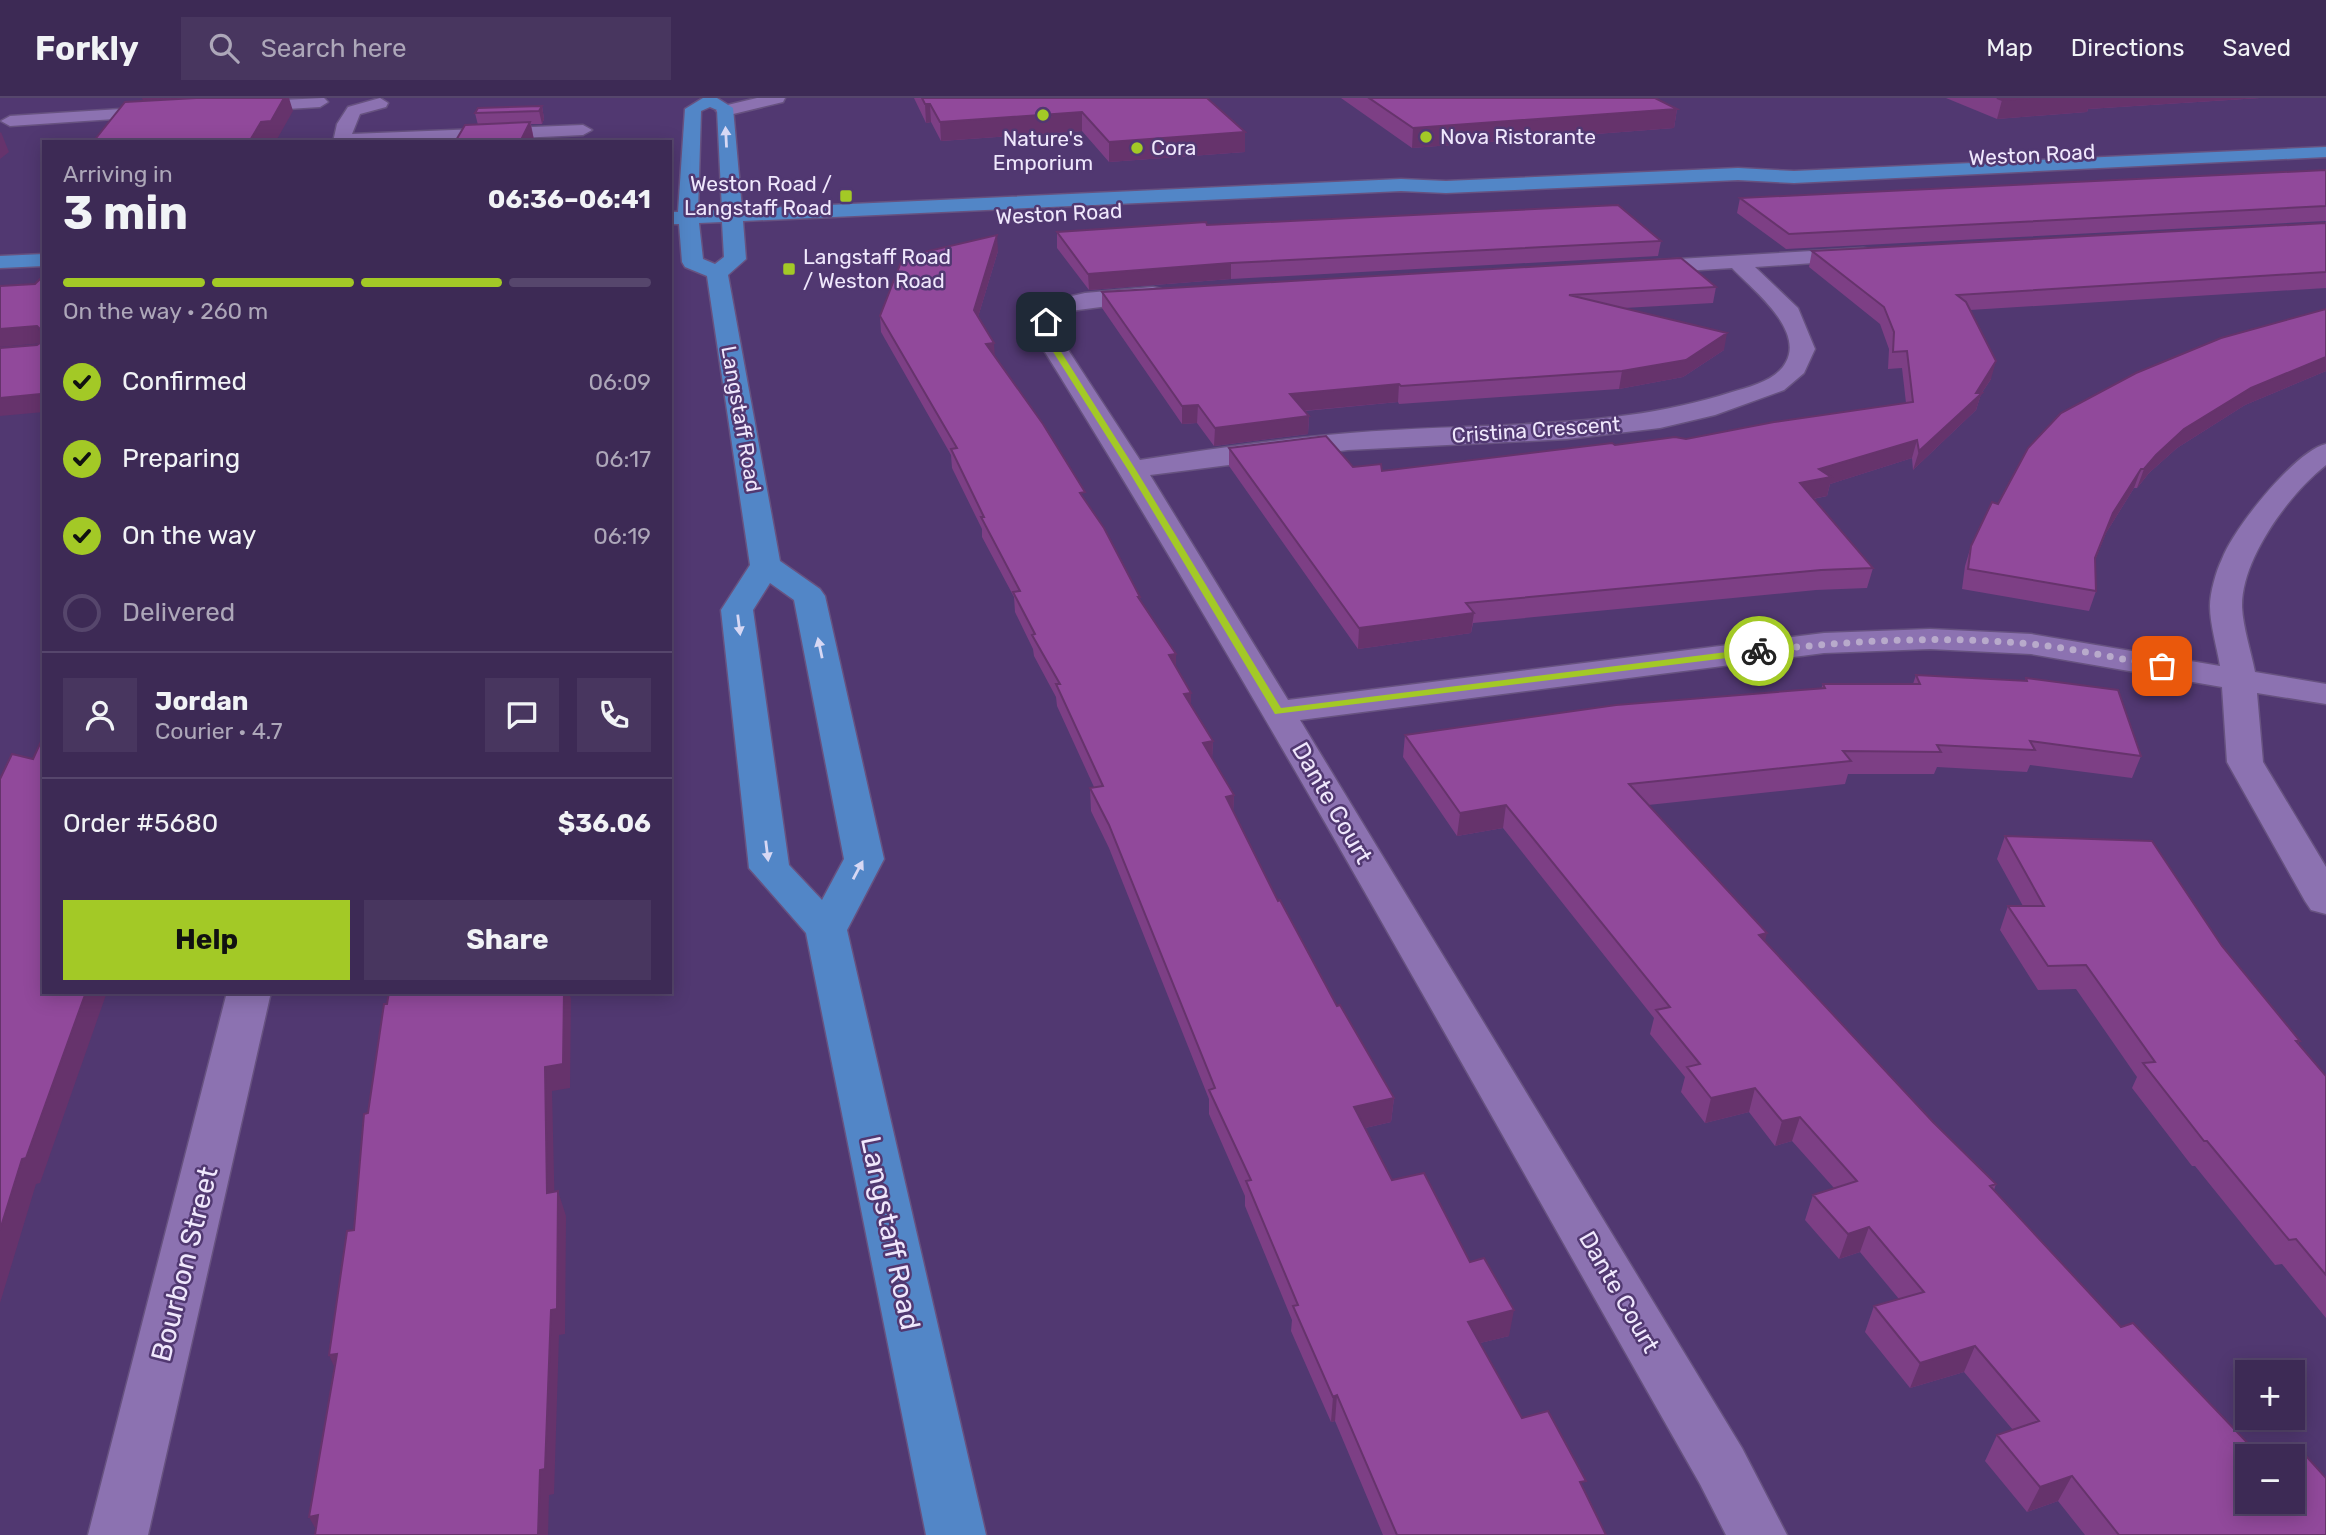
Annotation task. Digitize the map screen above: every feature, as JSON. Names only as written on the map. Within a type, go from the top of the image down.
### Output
[{"type":"main road","points":[[715,103],[732,222],[735,259],[717,273],[693,262],[680,225],[692,109],[715,103]]},
{"type":"main road","name":"Weston Road","points":[[1738,174],[1776,166],[2326,141]]},
{"type":"main road","name":"Weston Road","points":[[680,225],[1418,196],[1446,187],[1738,174],[1794,177],[2326,152]]},
{"type":"main road","points":[[0,249],[42,247]]},
{"type":"main road","points":[[0,262],[42,260]]},
{"type":"main road","name":"Langstaff Road","points":[[717,273],[765,565]]},
{"type":"main road","points":[[765,565],[808,596],[864,859],[826,930],[769,869],[737,610],[765,565]]},
{"type":"main road","name":"Langstaff Road","points":[[826,930],[956,1535]]},
{"type":"street","points":[[5,121],[39,116],[58,98]]},
{"type":"street","points":[[715,103],[777,98]]},
{"type":"street","points":[[223,107],[320,102]]},
{"type":"street","points":[[380,103],[354,111],[341,140],[584,127]]},
{"type":"street","points":[[5,121],[182,110]]},
{"type":"street","points":[[470,131],[477,118],[584,127]]},
{"type":"street","points":[[503,140],[584,127]]},
{"type":"street","points":[[1613,268],[1891,253]]},
{"type":"street","name":"Cristina Crescent","points":[[1132,470],[1234,454],[1378,439],[1591,429],[1678,418],[1728,403],[1774,386],[1795,369],[1803,349],[1790,313],[1737,261]]},
{"type":"street","name":"Dante Court","points":[[1179,292],[1085,300],[1054,307],[1048,314],[1047,336],[1132,470],[1278,712],[1721,1466],[1757,1535]]},
{"type":"street","points":[[2326,452],[2300,472],[2275,500],[2237,558],[2226,606],[2239,679],[2245,762],[2326,901]]},
{"type":"street","points":[[1278,712],[1824,643],[1930,639],[2031,644],[2326,694]]},
{"type":"street","name":"Bourbon Street","points":[[118,1535],[249,994]]},
{"type":"building","points":[[196,98],[284,98],[271,121],[261,122],[250,140],[95,140],[125,102]]},
{"type":"building","points":[[922,98],[1207,98],[1245,132],[1109,142],[1082,112],[940,122],[930,104],[925,104]]},
{"type":"building","points":[[1369,98],[1655,98],[1677,109],[1413,128]]},
{"type":"building","points":[[1997,98],[2029,98],[2002,100]]},
{"type":"building","points":[[542,106],[539,111],[475,113],[478,108]]},
{"type":"building","points":[[530,122],[521,140],[456,140],[465,125]]},
{"type":"building","points":[[2326,170],[2326,206],[1789,234],[1740,198]]},
{"type":"building","points":[[1618,205],[1661,241],[1231,263],[1088,274],[1057,232],[1206,222],[1207,225]]},
{"type":"building","points":[[2326,223],[2326,272],[1957,295],[1966,302],[1996,361],[1976,393],[1982,393],[1919,451],[1917,440],[1819,469],[1831,477],[1800,483],[1873,568],[1821,570],[1466,603],[1474,613],[1359,628],[1229,448],[1326,436],[1353,467],[1381,464],[1382,471],[1612,443],[1615,445],[1675,437],[1686,439],[1774,422],[1913,402],[1907,351],[1893,352],[1894,332],[1884,307],[1812,251]]},
{"type":"building","points":[[997,235],[974,310],[994,343],[986,344],[1043,424],[1085,492],[1080,493],[1104,528],[1138,597],[1176,654],[1169,655],[1191,693],[1184,694],[1213,741],[1203,743],[1234,795],[1226,797],[1278,901],[1280,900],[1337,1006],[1340,1005],[1394,1098],[1354,1107],[1392,1180],[1424,1173],[1470,1262],[1484,1258],[1514,1310],[1468,1322],[1522,1418],[1548,1411],[1586,1481],[1580,1482],[1606,1535],[1397,1535],[1337,1395],[1333,1397],[1293,1306],[1298,1305],[1246,1181],[1251,1180],[1209,1090],[1215,1088],[1109,825],[1090,788],[1103,786],[1056,684],[1060,684],[1032,635],[1035,634],[1013,592],[1020,591],[981,517],[984,517],[951,449],[957,448],[880,316],[903,257]]},
{"type":"building","points":[[1681,258],[1716,287],[1569,295],[1727,333],[1686,360],[1622,371],[1401,386],[1399,384],[1290,394],[1309,416],[1215,428],[1198,405],[1182,406],[1102,292]]},
{"type":"building","points":[[42,277],[42,401],[40,394],[0,398],[0,348],[37,345],[40,343],[40,329],[37,326],[0,329],[0,286],[35,284]]},
{"type":"building","points":[[2326,309],[2326,357],[2251,388],[2184,429],[2141,469],[2113,513],[2095,558],[2096,591],[1968,569],[1971,546],[1992,502],[1998,504],[2028,448],[2061,413],[2136,373],[2221,338]]},
{"type":"building","points":[[1916,675],[2027,681],[2026,678],[2118,690],[2141,756],[2030,741],[2035,750],[1937,745],[1941,752],[1843,751],[1851,761],[1629,784],[1767,933],[1759,935],[1933,1122],[1996,1184],[1990,1186],[2121,1327],[2133,1323],[2249,1444],[2235,1444],[2235,1514],[2305,1514],[2307,1457],[2326,1478],[2326,1535],[2119,1535],[2072,1476],[2040,1487],[1997,1435],[2039,1421],[1975,1346],[1920,1363],[1874,1306],[1924,1292],[1869,1227],[1848,1234],[1813,1195],[1857,1181],[1800,1117],[1782,1121],[1755,1088],[1711,1098],[1687,1067],[1700,1064],[1656,1010],[1670,1007],[1506,805],[1460,813],[1405,735],[1616,705],[1825,688],[1823,684],[1920,684]]},
{"type":"building","points":[[42,739],[42,994],[85,994],[26,1158],[22,1159],[0,1230],[0,779],[12,754],[33,759]]},
{"type":"building","points":[[2005,836],[2152,841],[2222,946],[2326,1076],[2326,1275],[2296,1239],[2289,1240],[2207,1141],[2204,1141],[2143,1063],[2155,1062],[2086,965],[2048,966],[2008,906],[2044,906]]},
{"type":"building","points":[[389,994],[564,994],[563,1064],[545,1067],[547,1193],[558,1191],[557,1309],[551,1310],[545,1469],[540,1470],[538,1535],[315,1535],[318,1515],[309,1517],[337,1354],[329,1355],[347,1231],[354,1230],[364,1114],[368,1113],[384,1004],[387,1004]]},
{"type":"way so far","points":[[1759,651],[1824,643],[1930,639],[2031,644],[2162,666]]},
{"type":"place","name":"Nature's Emporium","points":[[1043,115]]},
{"type":"place","name":"Nova Ristorante","points":[[1426,137]]},
{"type":"place","name":"Cora","points":[[1137,148]]},
{"type":"place","name":"Weston Road / Langstaff Road","points":[[846,196]]},
{"type":"place","name":"Langstaff Road / Weston Road","points":[[789,269]]},
{"type":"route","points":[[1046,322],[1047,336],[1132,470],[1278,712],[1759,651]]}]
